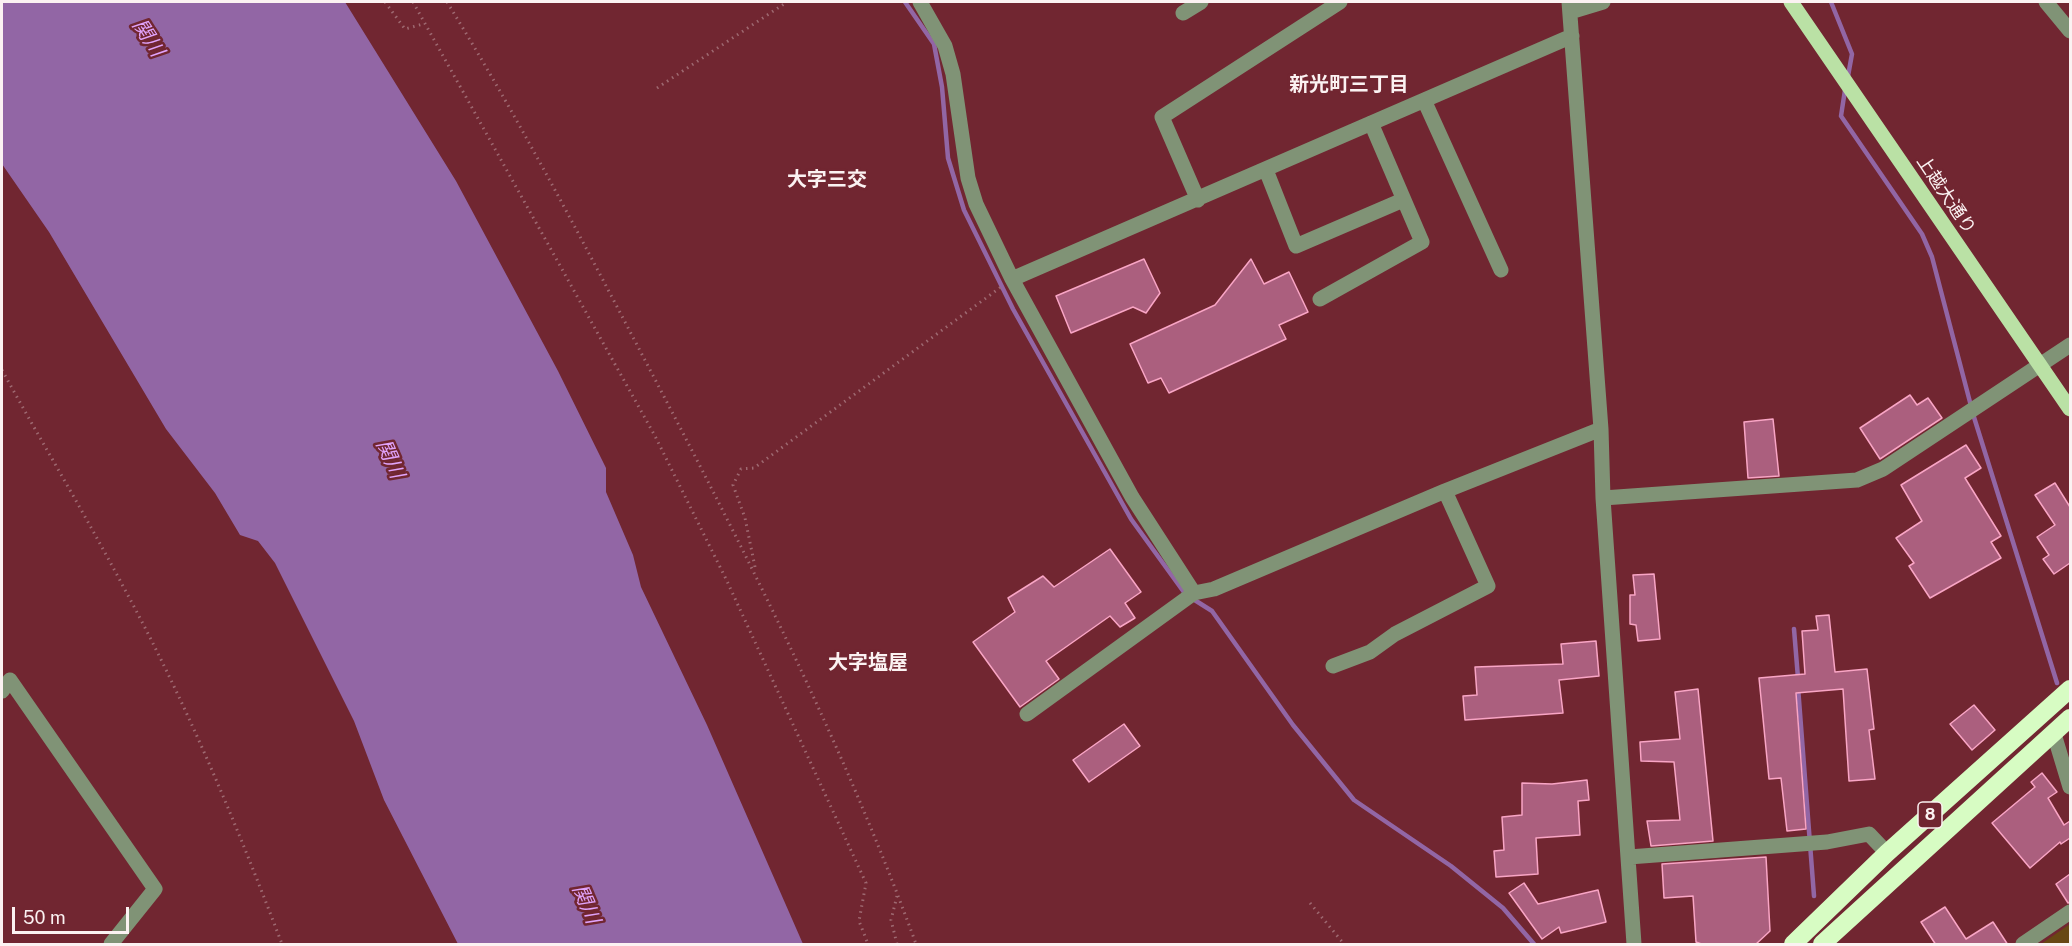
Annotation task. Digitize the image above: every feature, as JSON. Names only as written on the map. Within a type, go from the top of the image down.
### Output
[{"type":"highway","name":"8","points":[[1793,945],[1887,853],[2070,689]]},
{"type":"highway","name":"8","points":[[1822,945],[2070,718]]},
{"type":"main road","name":"上越大通り","points":[[1791,2],[2070,409]]},
{"type":"street","points":[[920,2],[945,46],[952,74],[968,178],[976,204],[1012,279],[1132,497],[1194,592]]},
{"type":"street","points":[[1183,13],[1201,2]]},
{"type":"street","points":[[1198,200],[1162,117],[1340,2]]},
{"type":"street","points":[[1603,2],[1570,7],[1601,429],[1603,498],[1634,945]]},
{"type":"street","points":[[2046,2],[2070,31]]},
{"type":"street","points":[[1012,279],[1572,36]]},
{"type":"street","points":[[1424,100],[1500,270]]},
{"type":"street","points":[[1320,298],[1422,242],[1371,123]]},
{"type":"street","points":[[1266,170],[1296,246],[1403,200]]},
{"type":"street","points":[[1603,498],[1857,480],[1883,469],[2070,345]]},
{"type":"street","points":[[1028,714],[1194,592],[1214,589],[1445,491],[1601,429]]},
{"type":"street","points":[[1333,666],[1370,652],[1395,634],[1488,586],[1445,491]]},
{"type":"street","points":[[2,691],[10,680],[155,889],[111,945]]},
{"type":"street","points":[[2054,734],[2070,787]]},
{"type":"street","points":[[1629,857],[1827,843],[1860,834],[1869,834],[1887,853]]},
{"type":"street","points":[[2023,945],[2070,912]]},
{"type":"path","points":[[385,2],[405,29],[423,24]]},
{"type":"path","points":[[413,2],[423,24],[655,436],[726,579],[866,883],[859,921],[868,945]]},
{"type":"path","points":[[447,2],[542,163],[756,572],[824,714],[916,945]]},
{"type":"path","points":[[657,88],[787,2]]},
{"type":"path","points":[[756,572],[746,518],[733,485],[741,469],[754,468],[1012,279]]},
{"type":"path","points":[[2,370],[124,588],[169,677],[237,827],[282,945]]},
{"type":"path","points":[[897,894],[891,920],[897,945]]},
{"type":"path","points":[[1310,903],[1344,945]]},
{"type":"shaded area","points":[[2070,924],[2070,944],[2041,944]]},
{"type":"water","name":"関川","points":[[2,2],[345,2],[456,181],[558,371],[606,468],[606,492],[633,555],[641,587],[707,725],[803,944],[458,944],[384,800],[354,721],[275,563],[258,541],[240,535],[215,493],[166,429],[49,232],[2,164]]},
{"type":"building","points":[[1144,259],[1160,293],[1146,313],[1133,307],[1071,333],[1056,296]]},
{"type":"building","points":[[1251,259],[1264,284],[1289,272],[1308,312],[1279,325],[1286,339],[1169,393],[1161,378],[1148,383],[1130,344],[1215,305]]},
{"type":"building","points":[[1910,395],[1917,405],[1928,398],[1942,418],[1880,459],[1860,428]]},
{"type":"building","points":[[1773,419],[1779,476],[1748,478],[1744,422]]},
{"type":"building","points":[[1966,445],[1981,468],[1965,478],[2001,536],[1991,542],[2001,558],[1930,598],[1909,566],[1914,563],[1896,538],[1922,521],[1901,485]]},
{"type":"building","points":[[2055,483],[2070,507],[2070,563],[2054,574],[2043,559],[2049,555],[2037,537],[2055,525],[2035,495]]},
{"type":"building","points":[[1110,549],[1141,592],[1125,603],[1135,618],[1120,627],[1110,616],[1046,661],[1059,679],[1020,707],[973,642],[1015,612],[1008,598],[1043,576],[1054,587]]},
{"type":"building","points":[[1654,574],[1660,639],[1638,641],[1636,625],[1630,624],[1630,595],[1635,595],[1633,575]]},
{"type":"building","points":[[1829,615],[1835,672],[1867,669],[1874,729],[1869,730],[1875,779],[1849,781],[1843,689],[1796,693],[1806,829],[1787,831],[1781,778],[1769,779],[1759,678],[1805,674],[1802,631],[1818,630],[1816,616]]},
{"type":"building","points":[[1596,641],[1599,676],[1559,680],[1563,713],[1465,720],[1463,696],[1477,695],[1475,667],[1563,664],[1561,644]]},
{"type":"building","points":[[1698,689],[1713,841],[1651,846],[1647,821],[1680,820],[1674,762],[1641,761],[1640,742],[1680,739],[1675,692]]},
{"type":"building","points":[[1974,705],[1995,730],[1972,750],[1950,724]]},
{"type":"building","points":[[1124,724],[1140,746],[1089,782],[1073,760]]},
{"type":"building","points":[[2042,773],[2057,792],[2048,798],[2064,825],[2070,821],[2070,838],[2061,844],[2060,842],[2030,868],[1992,823],[2035,787],[2031,782]]},
{"type":"building","points":[[1587,780],[1589,800],[1578,801],[1580,835],[1536,838],[1538,874],[1496,877],[1494,851],[1504,850],[1502,817],[1522,815],[1522,783],[1552,784]]},
{"type":"building","points":[[1766,857],[1770,931],[1755,945],[1704,945],[1696,942],[1693,896],[1664,898],[1662,864]]},
{"type":"building","points":[[2070,874],[2070,902],[2068,903],[2056,884]]},
{"type":"building","points":[[1524,883],[1538,904],[1598,890],[1606,922],[1561,933],[1559,927],[1542,939],[1509,893]]},
{"type":"building","points":[[1945,907],[1966,939],[1993,922],[2008,945],[1936,945],[1921,922]]},
{"type":"waterway","points":[[905,2],[934,44],[942,87],[948,158],[964,210],[1013,309],[1131,519],[1186,595]]},
{"type":"waterway","points":[[1831,2],[1852,54],[1848,76]]},
{"type":"waterway","points":[[1845,90],[1841,116],[1922,234],[1932,257],[1971,406]]},
{"type":"waterway","points":[[1973,414],[2057,683]]},
{"type":"waterway","points":[[1193,599],[1212,611],[1293,725],[1354,800],[1451,866],[1503,908],[1534,944]]},
{"type":"waterway","points":[[1794,629],[1798,678]]},
{"type":"waterway","points":[[1798,687],[1814,896]]},
{"type":"district","name":"新光町三丁目","points":[[1349,85]]},
{"type":"district","name":"大字三交","points":[[827,180]]},
{"type":"district","name":"大字塩屋","points":[[868,663]]}]
